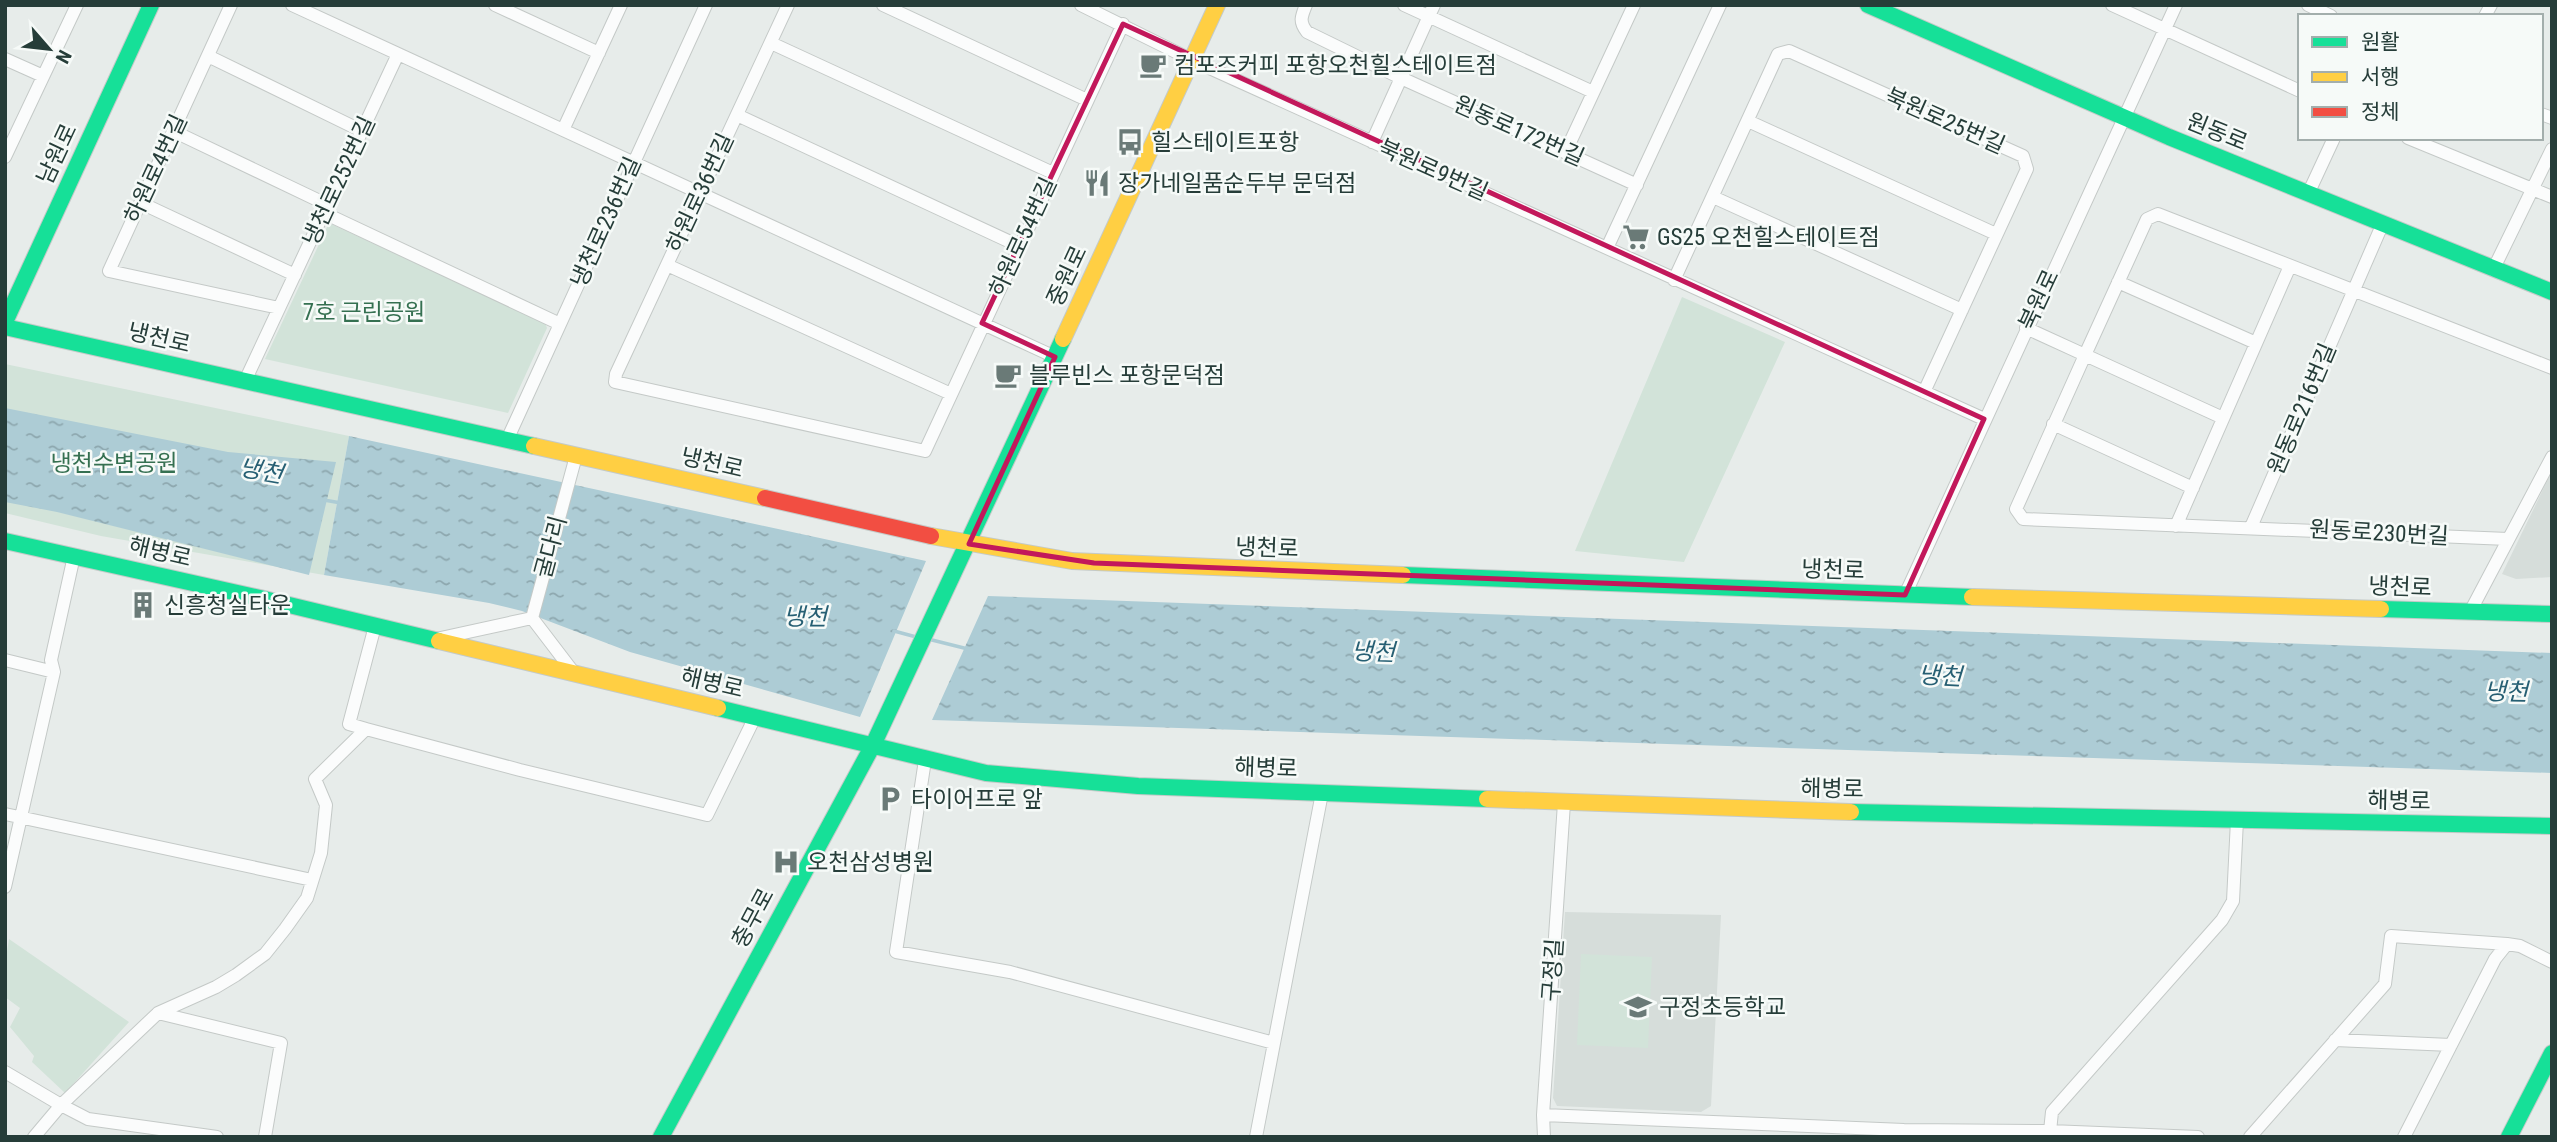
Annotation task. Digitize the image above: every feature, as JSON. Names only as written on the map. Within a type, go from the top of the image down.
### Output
[{"type":"street","points":[[7,150],[77,5]]},
{"type":"street","name":"남원로","points":[[5,322],[151,5]]},
{"type":"street","name":"하원로4번길","points":[[231,5],[110,271],[279,308]]},
{"type":"street","points":[[292,5],[1055,357]]},
{"type":"street","points":[[495,5],[599,53]]},
{"type":"street","points":[[563,130],[621,5]]},
{"type":"street","name":"냉천로236번길","points":[[508,440],[632,162],[706,5]]},
{"type":"street","name":"하원로36번길","points":[[788,5],[616,374],[615,382],[925,450]]},
{"type":"street","points":[[883,5],[1087,100]]},
{"type":"street","name":"북원로9번길","points":[[1081,5],[1192,60],[1984,419]]},
{"type":"street","name":"중원로","points":[[884,721],[969,544],[1217,5]]},
{"type":"street","name":"원동로172번길","points":[[1306,5],[1300,18],[1307,32],[1401,78],[1637,185]]},
{"type":"street","points":[[1404,5],[1432,11],[1593,92]]},
{"type":"street","points":[[1566,151],[1634,5]]},
{"type":"street","points":[[1607,248],[1720,5]]},
{"type":"street","name":"원동로","points":[[1868,5],[2124,117],[2552,292]]},
{"type":"street","points":[[2112,5],[2298,90]]},
{"type":"street","name":"북원로","points":[[1905,595],[2176,5]]},
{"type":"street","points":[[2308,5],[2325,11]]},
{"type":"street","points":[[1372,142],[1432,11]]},
{"type":"street","name":"하원로54번길","points":[[925,450],[1123,24]]},
{"type":"street","points":[[771,43],[1053,173]]},
{"type":"street","name":"북원로25번길","points":[[1748,121],[1778,54],[1789,51],[2023,156],[2027,169],[1924,392]]},
{"type":"street","name":"냉천로252번길","points":[[245,381],[398,54]]},
{"type":"street","points":[[208,56],[362,131]]},
{"type":"street","points":[[5,59],[43,76]]},
{"type":"street","points":[[737,115],[1019,246]]},
{"type":"street","points":[[1674,280],[1748,121],[1996,234]]},
{"type":"street","points":[[173,131],[560,324]]},
{"type":"street","points":[[2308,194],[2333,140]]},
{"type":"street","points":[[2413,140],[2552,197]]},
{"type":"street","points":[[2493,270],[2552,149]]},
{"type":"street","points":[[1713,197],[1962,310]]},
{"type":"street","points":[[141,203],[295,275]]},
{"type":"street","points":[[2251,527],[2023,519],[2016,509],[2147,219],[2158,214],[2552,368]]},
{"type":"street","name":"원동로216번길","points":[[2251,527],[2383,223]]},
{"type":"street","points":[[667,265],[951,394]]},
{"type":"street","points":[[2176,526],[2290,266]]},
{"type":"street","points":[[2118,282],[2256,343]]},
{"type":"street","name":"냉천로","points":[[5,327],[969,544],[1047,558],[1105,564],[1905,595],[2552,614]]},
{"type":"street","points":[[2026,328],[2223,418]]},
{"type":"street","points":[[2053,424],[2193,488]]},
{"type":"street","name":"굴다리","points":[[532,617],[576,456]]},
{"type":"street","points":[[2470,612],[2552,457]]},
{"type":"street","name":"원동로230번길","points":[[2251,527],[2508,539]]},
{"type":"street","name":"해병로","points":[[5,541],[574,673],[986,774],[1139,786],[1768,810],[2552,826]]},
{"type":"street","points":[[5,887],[54,672],[51,660],[74,556]]},
{"type":"street","points":[[434,640],[532,617],[574,673]]},
{"type":"street","points":[[375,626],[349,724],[520,770],[707,815],[755,717]]},
{"type":"street","points":[[5,660],[54,672]]},
{"type":"street","name":"충무로","points":[[661,1137],[884,721]]},
{"type":"street","points":[[34,1137],[61,1105],[158,1013],[216,987],[265,954],[307,898],[321,853],[326,805],[315,779],[366,729]]},
{"type":"street","points":[[925,760],[896,952],[1010,972],[1274,1043]]},
{"type":"street","points":[[1256,1137],[1322,793]]},
{"type":"street","name":"구정길","points":[[1544,1137],[1543,1115],[1564,803]]},
{"type":"street","points":[[5,814],[312,880]]},
{"type":"street","points":[[2050,1131],[2052,1112],[2222,919],[2233,901],[2237,820]]},
{"type":"street","points":[[2250,1137],[2385,984],[2391,936],[2520,946],[2552,962]]},
{"type":"street","points":[[2403,1137],[2495,958],[2507,944]]},
{"type":"street","points":[[158,1013],[281,1043],[265,1137]]},
{"type":"street","points":[[2335,1040],[2451,1045]]},
{"type":"street","points":[[2509,1137],[2552,1053]]},
{"type":"street","points":[[5,1072],[88,1119],[217,1137]]},
{"type":"street","points":[[1543,1115],[1904,1130],[2050,1131],[2198,1137]]},
{"type":"highlighted area","points":[[1123,24],[1984,419],[1905,595],[1094,563],[969,544],[1055,357],[982,323]]},
{"type":"shaded area","points":[[2552,471],[2552,577],[2516,579],[2502,574]]},
{"type":"shaded area","name":"구정초등학교","points":[[1565,912],[1721,915],[1711,1106],[1701,1112],[1557,1106],[1553,1098]]},
{"type":"green space","name":"7호 근린공원","points":[[329,223],[545,323],[547,328],[508,413],[265,359]]},
{"type":"green space","points":[[1682,297],[1785,342],[1684,562],[1575,551]]},
{"type":"green space","name":"냉천수변공원","points":[[5,364],[349,436],[324,575],[101,536],[5,513]]},
{"type":"green space","points":[[9,939],[129,1022],[65,1093],[32,1062],[34,1056],[10,1027],[20,1008],[5,997],[5,964]]},
{"type":"green space","points":[[1581,954],[1652,957],[1648,1048],[1577,1045]]},
{"type":"water","name":"냉천수변공원","points":[[5,408],[228,452],[336,462],[309,575],[57,512],[5,502]]},
{"type":"water","name":"냉천","points":[[349,436],[926,561],[860,717],[630,652],[522,611],[324,575]]},
{"type":"water","points":[[988,596],[2552,653],[2552,773],[932,720]]},
{"type":"waterway","name":"냉천","points":[[324,500],[341,503]]},
{"type":"waterway","name":"냉천","points":[[894,631],[920,638]]},
{"type":"waterway","name":"냉천","points":[[928,639],[968,649]]},
{"type":"traffic: fast","points":[[5,322],[151,5]]},
{"type":"traffic: fast","points":[[1868,5],[2169,137],[2552,292]]},
{"type":"traffic: fast","points":[[5,327],[534,446]]},
{"type":"traffic: fast","points":[[661,1137],[873,745],[1063,339]]},
{"type":"traffic: fast","points":[[5,541],[439,641]]},
{"type":"traffic: fast","points":[[1403,575],[1972,597]]},
{"type":"traffic: fast","points":[[2381,609],[2552,614]]},
{"type":"traffic: fast","points":[[718,708],[986,773],[1138,786],[1487,799]]},
{"type":"traffic: fast","points":[[1851,812],[2552,826]]},
{"type":"traffic: fast","points":[[2509,1137],[2552,1053]]},
{"type":"traffic: slow","points":[[1063,339],[1217,5]]},
{"type":"traffic: slow","points":[[534,446],[765,498]]},
{"type":"traffic: slow","points":[[931,536],[1072,561],[1403,575]]},
{"type":"traffic: slow","points":[[1972,597],[2381,609]]},
{"type":"traffic: slow","points":[[439,641],[718,708]]},
{"type":"traffic: slow","points":[[1487,799],[1851,812]]},
{"type":"traffic: jam","points":[[765,498],[931,536]]},
{"type":"place","name":"컴포즈커피 포항오천힐스테이트점","points":[[1153,65]]},
{"type":"place","name":"힐스테이트포항","points":[[1130,142]]},
{"type":"place","name":"장가네일품순두부 문덕점","points":[[1097,183]]},
{"type":"place","name":"GS25 오천힐스테이트점","points":[[1636,237]]},
{"type":"place","name":"블루빈스 포항문덕점","points":[[1008,375]]},
{"type":"place","name":"신흥청실타운","points":[[143,605]]},
{"type":"place","name":"타이어프로 앞","points":[[890,799]]},
{"type":"place","name":"오천삼성병원","points":[[786,862]]},
{"type":"place","name":"구정초등학교","points":[[1638,1007]]}]
